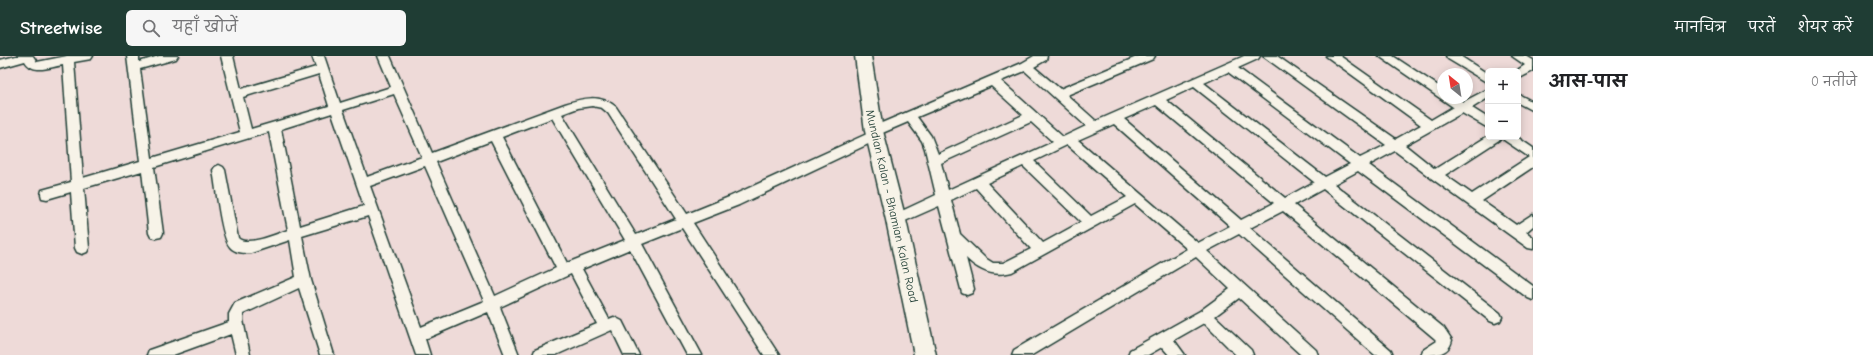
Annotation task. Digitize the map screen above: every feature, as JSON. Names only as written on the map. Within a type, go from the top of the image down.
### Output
[{"type":"street","points":[[0,64],[27,56],[32,64],[36,66],[87,56]]},
{"type":"street","points":[[156,233],[134,61],[172,56]]},
{"type":"street","points":[[318,56],[423,355]]},
{"type":"street","points":[[384,56],[492,304],[512,355]]},
{"type":"street","name":"Mundian Kalan - Bhamian Kalan Road","points":[[863,56],[874,134],[896,220],[926,355]]},
{"type":"street","points":[[416,336],[569,269],[684,223],[910,116],[1026,66],[1042,56]]},
{"type":"street","points":[[1059,94],[1150,56]]},
{"type":"street","points":[[896,220],[1066,142],[1095,127],[1254,56]]},
{"type":"street","points":[[1269,56],[1533,244]]},
{"type":"street","points":[[1332,56],[1430,125]]},
{"type":"street","points":[[1384,56],[1437,91]]},
{"type":"street","points":[[1452,56],[1485,77]]},
{"type":"street","points":[[1518,56],[1533,66],[1521,74]]},
{"type":"street","points":[[231,57],[236,96],[246,134]]},
{"type":"street","points":[[68,60],[82,248]]},
{"type":"street","points":[[1026,66],[1095,127]]},
{"type":"street","points":[[1230,68],[1358,165],[1533,294]]},
{"type":"street","points":[[236,96],[322,69]]},
{"type":"street","points":[[992,80],[1032,116],[1136,198],[1197,250],[1311,355]]},
{"type":"street","points":[[1196,83],[1495,317]]},
{"type":"street","points":[[47,194],[398,89]]},
{"type":"street","points":[[1021,355],[1197,250],[1396,145],[1485,95]]},
{"type":"street","points":[[1158,100],[1439,333],[1445,340],[1444,345],[1428,355]]},
{"type":"street","points":[[1521,100],[1533,107]]},
{"type":"street","points":[[363,184],[494,134],[579,104],[594,102],[606,104],[612,110],[684,223],[772,355]]},
{"type":"street","points":[[1457,104],[1485,122]]},
{"type":"street","points":[[556,112],[634,243],[695,355]]},
{"type":"street","points":[[910,116],[927,139],[967,289]]},
{"type":"street","points":[[934,161],[1032,116]]},
{"type":"street","points":[[1115,118],[1386,355]]},
{"type":"street","points":[[274,126],[304,280],[327,355]]},
{"type":"street","points":[[494,134],[569,269],[605,326]]},
{"type":"street","points":[[1435,174],[1490,140]]},
{"type":"street","points":[[1512,140],[1533,154]]},
{"type":"street","points":[[1025,160],[1090,223]]},
{"type":"street","points":[[1472,201],[1533,161]]},
{"type":"street","points":[[218,170],[232,239],[242,248],[250,247],[372,209]]},
{"type":"street","points":[[978,182],[1041,250]]},
{"type":"street","points":[[953,236],[978,260],[988,267],[999,269],[1012,266],[1136,198]]},
{"type":"street","points":[[1516,232],[1533,219]]},
{"type":"street","points":[[243,355],[235,317],[236,311],[240,307],[304,280]]},
{"type":"street","points":[[1135,355],[1204,315],[1240,289]]},
{"type":"street","points":[[1204,315],[1246,355]]},
{"type":"street","points":[[540,355],[564,350],[605,326],[614,323],[617,325],[632,355]]},
{"type":"street","points":[[157,354],[237,326]]},
{"type":"street","points":[[1164,339],[1178,355]]}]
